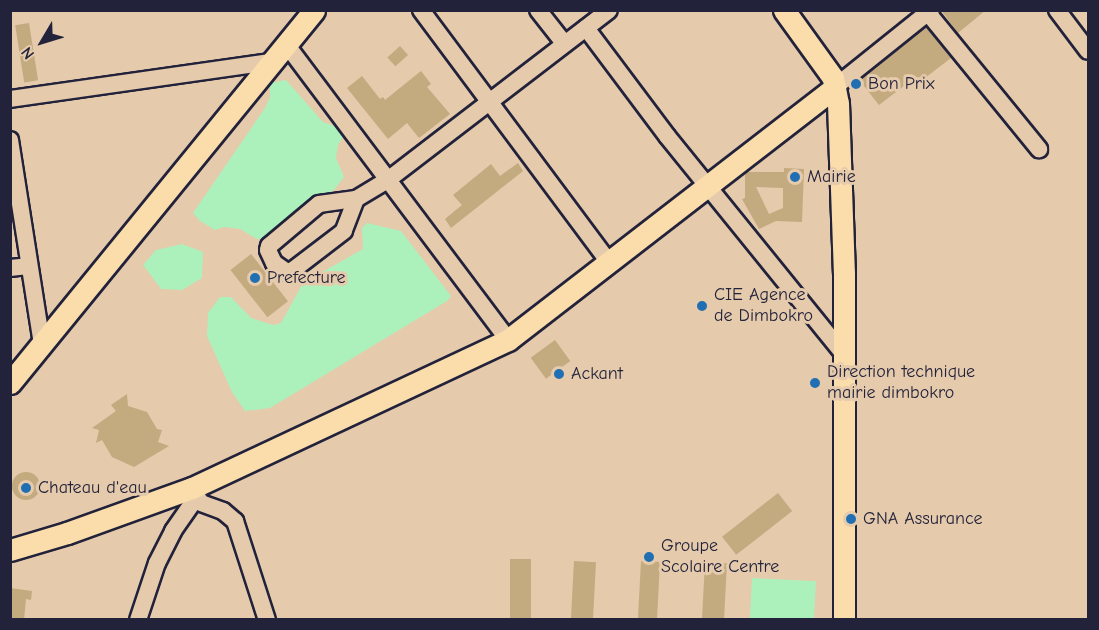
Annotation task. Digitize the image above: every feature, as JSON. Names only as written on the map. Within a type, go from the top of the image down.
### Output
[{"type":"main road","points":[[10,383],[314,10]]},
{"type":"main road","points":[[784,10],[822,62],[835,87],[840,144],[844,620]]},
{"type":"main road","points":[[10,550],[194,493],[508,340],[835,87]]},
{"type":"street","points":[[421,10],[488,103],[609,262]]},
{"type":"street","points":[[538,10],[564,43]]},
{"type":"street","points":[[356,199],[344,231],[293,270],[287,272],[274,263],[268,250],[269,246],[318,204],[356,199],[389,179],[609,10]]},
{"type":"street","points":[[1057,10],[1089,51]]},
{"type":"street","points":[[835,87],[930,12],[1039,149]]},
{"type":"street","points":[[586,28],[843,353]]},
{"type":"street","points":[[286,44],[508,340]]},
{"type":"street","points":[[10,99],[271,62]]},
{"type":"street","points":[[10,140],[14,186],[42,345]]},
{"type":"street","points":[[10,268],[28,266]]},
{"type":"street","points":[[138,620],[157,563],[194,493],[202,503],[223,511],[235,521],[267,620]]},
{"type":"green space","points":[[286,80],[323,122],[335,126],[344,135],[338,145],[336,158],[344,177],[334,190],[322,196],[270,240],[257,239],[240,229],[224,227],[215,230],[200,221],[193,213],[265,108],[270,97],[270,83]]},
{"type":"green space","points":[[367,223],[401,231],[451,296],[447,301],[270,408],[245,411],[232,392],[207,336],[208,313],[220,297],[231,297],[251,318],[273,325],[281,323],[303,283],[363,249],[362,228]]},
{"type":"green space","points":[[182,244],[203,252],[202,278],[182,290],[161,289],[143,265],[156,250]]},
{"type":"green space","points":[[752,578],[816,581],[814,620],[750,619]]},
{"type":"building","points":[[941,10],[986,10],[958,33]]},
{"type":"building","points":[[29,23],[38,80],[24,82],[15,25]]},
{"type":"building","points":[[926,27],[951,58],[917,84],[913,79],[879,105],[860,81]]},
{"type":"building","points":[[400,46],[408,55],[395,66],[387,57]]},
{"type":"building","points":[[421,71],[431,84],[427,87],[450,114],[419,138],[407,123],[388,139],[347,88],[362,76],[380,99],[383,97],[385,100]]},
{"type":"building","points":[[518,163],[523,171],[451,228],[445,219],[462,205],[453,195],[491,164],[500,176]]},
{"type":"building","points":[[784,168],[804,169],[802,222],[776,221],[759,229],[742,199],[745,198],[745,172],[784,172]],"holes":[[[756,187],[783,188],[783,208],[769,214]]]},
{"type":"building","points":[[251,254],[288,301],[267,317],[231,270]]},
{"type":"building","points":[[555,340],[570,361],[546,379],[531,358]]},
{"type":"building","points":[[127,394],[128,406],[147,412],[157,429],[162,430],[158,442],[169,446],[134,467],[112,457],[102,440],[96,443],[99,430],[92,428],[116,411],[111,405]]},
{"type":"building","name":"Chateau d'eau","points":[[26,472],[36,476],[40,486],[36,496],[26,500],[16,496],[12,486],[16,476]]},
{"type":"building","points":[[778,493],[792,511],[736,555],[722,537]]},
{"type":"building","points":[[510,559],[531,559],[531,620],[510,620]]},
{"type":"building","points":[[574,561],[596,562],[593,620],[571,620]]},
{"type":"building","points":[[641,561],[660,562],[657,620],[638,620]]},
{"type":"building","points":[[705,562],[727,563],[724,620],[702,620]]},
{"type":"building","points":[[10,588],[32,591],[31,600],[26,599],[24,620],[10,620]]},
{"type":"place","name":"Bon Prix","points":[[856,84]]},
{"type":"place","name":"Mairie","points":[[795,177]]},
{"type":"place","name":"Prefecture","points":[[255,278]]},
{"type":"place","name":"CIE Agence de Dimbokro","points":[[702,306]]},
{"type":"place","name":"Ackant","points":[[559,374]]},
{"type":"place","name":"Direction technique mairie dimbokro","points":[[815,383]]},
{"type":"place","name":"Chateau d'eau","points":[[26,488]]},
{"type":"place","name":"GNA Assurance","points":[[851,519]]},
{"type":"place","name":"Groupe Scolaire Centre","points":[[649,557]]}]
